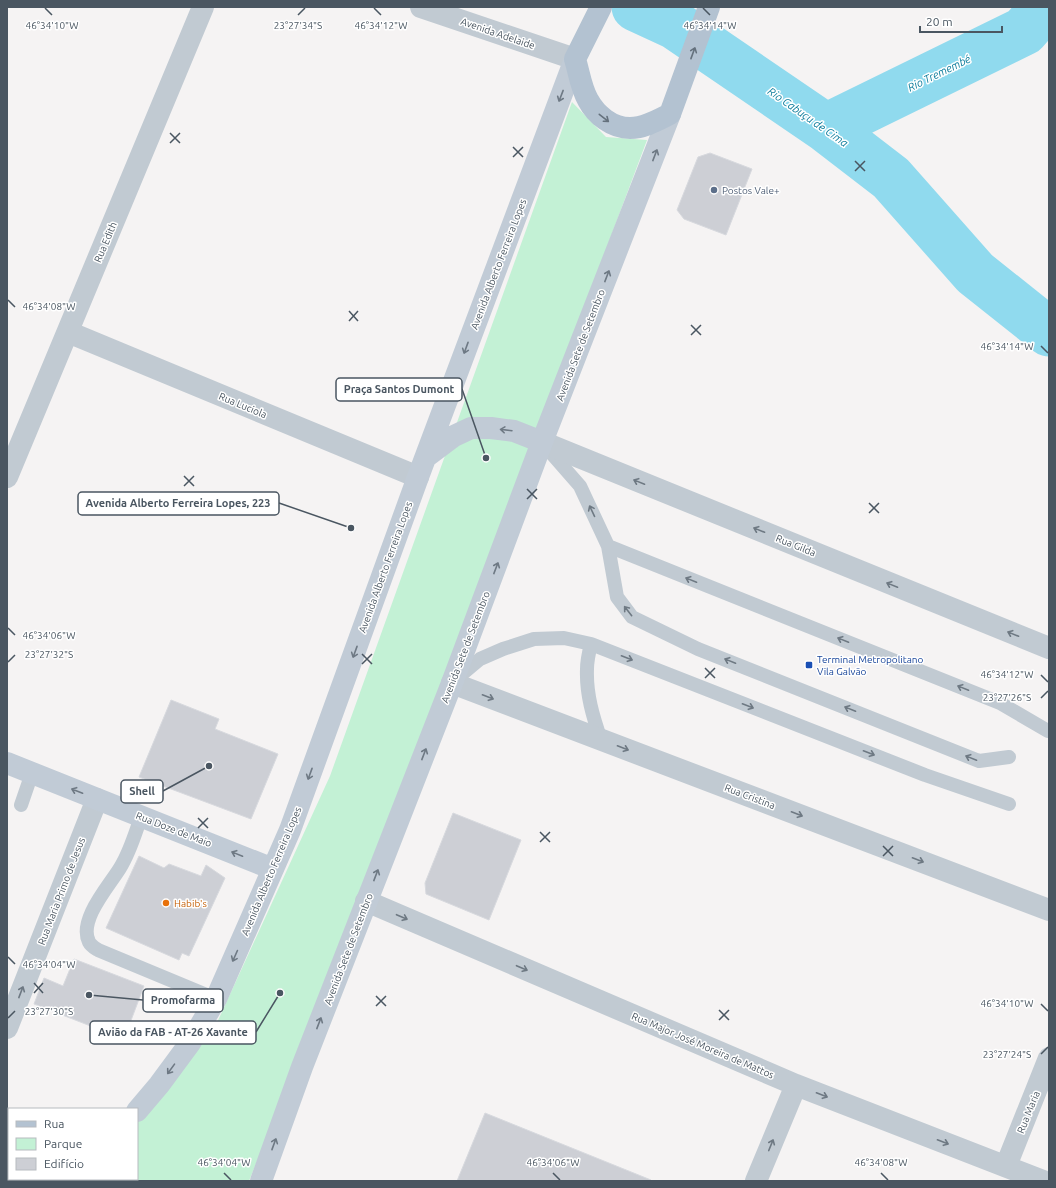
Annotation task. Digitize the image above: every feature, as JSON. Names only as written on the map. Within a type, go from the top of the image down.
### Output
[{"type":"main road","name":"Avenida Alberto Ferreira Lopes","points":[[138,1110],[159,1085],[190,1043],[216,999],[273,869],[292,822],[418,478],[579,50],[601,7]]},
{"type":"main road","points":[[579,50],[588,100],[601,118],[615,125],[630,128],[649,124],[670,114],[709,7]]},
{"type":"main road","name":"Avenida Sete de Setembro","points":[[261,1181],[302,1068],[366,901],[452,683],[542,442],[670,114]]},
{"type":"main road","points":[[426,458],[454,436],[471,428],[514,430],[542,442]]},
{"type":"main road","name":"Rua Doze de Maio","points":[[7,763],[273,869]]},
{"type":"street","name":"Rua Edith","points":[[7,477],[11,452],[68,332],[203,7]]},
{"type":"street","name":"Avenida Adelaide","points":[[421,7],[579,50]]},
{"type":"street","name":"Rua Luciola","points":[[68,332],[418,478]]},
{"type":"street","name":"Rua Gilda","points":[[542,442],[1049,648]]},
{"type":"street","name":"Rua Cristina","points":[[452,683],[1049,910]]},
{"type":"street","name":"Rua Maria Primo de Jesus","points":[[7,1028],[97,799]]},
{"type":"street","name":"Rua Major José Moreira de Mattos","points":[[366,901],[796,1085],[1043,1181]]},
{"type":"street","name":"Rua Maria","points":[[1006,1166],[1049,1058]]},
{"type":"street","points":[[756,1181],[796,1085]]},
{"type":"lane","points":[[542,442],[580,486],[608,546],[617,597],[632,617],[698,648],[979,761],[1009,757]]},
{"type":"lane","points":[[608,546],[1000,702],[1048,731]]},
{"type":"lane","points":[[452,683],[480,659],[503,649],[534,639],[564,638],[591,644],[925,775],[1009,804]]},
{"type":"lane","points":[[591,644],[587,668],[588,691],[592,713],[601,740]]},
{"type":"lane","points":[[21,805],[32,773]]},
{"type":"lane","points":[[141,817],[121,867],[96,904],[88,921],[89,941],[92,946],[98,950],[216,999]]},
{"type":"green space","points":[[572,102],[606,137],[647,140],[376,864],[249,1181],[76,1181],[138,1180],[138,1112],[215,1027],[330,776]]},
{"type":"building","name":"Postos Vale+","points":[[710,153],[752,169],[726,235],[684,219],[677,210],[698,157]]},
{"type":"building","points":[[171,700],[219,719],[215,729],[278,754],[251,819],[139,777]]},
{"type":"building","points":[[453,813],[521,840],[489,920],[426,894],[425,883]]},
{"type":"building","name":"Habib's","points":[[139,856],[164,868],[169,864],[201,876],[206,865],[225,878],[189,956],[182,953],[179,960],[106,928]]},
{"type":"building","points":[[74,959],[144,986],[124,1039],[34,1004],[44,978],[63,986]]},
{"type":"building","points":[[485,1113],[651,1180],[651,1181],[457,1181]]},
{"type":"waterway","name":"Rio Cabuçu de Cima","points":[[636,7],[675,25],[826,128],[891,178],[975,273],[1049,332]]},
{"type":"waterway","name":"Rio Tremembé","points":[[826,128],[1024,31],[1045,7]]},
{"type":"place","name":"Postos Vale+","points":[[714,190]]},
{"type":"place","name":"Praça Santos Dumont","points":[[486,458]]},
{"type":"place","name":"Avenida Alberto Ferreira Lopes, 223","points":[[351,528]]},
{"type":"place","name":"Terminal Metropolitano Vila Galvão","points":[[809,665]]},
{"type":"place","name":"Shell","points":[[209,766]]},
{"type":"place","name":"Habib's","points":[[166,903]]},
{"type":"place","name":"Avião da FAB - AT-26 Xavante","points":[[280,993]]},
{"type":"place","name":"Promofarma","points":[[89,995]]}]
